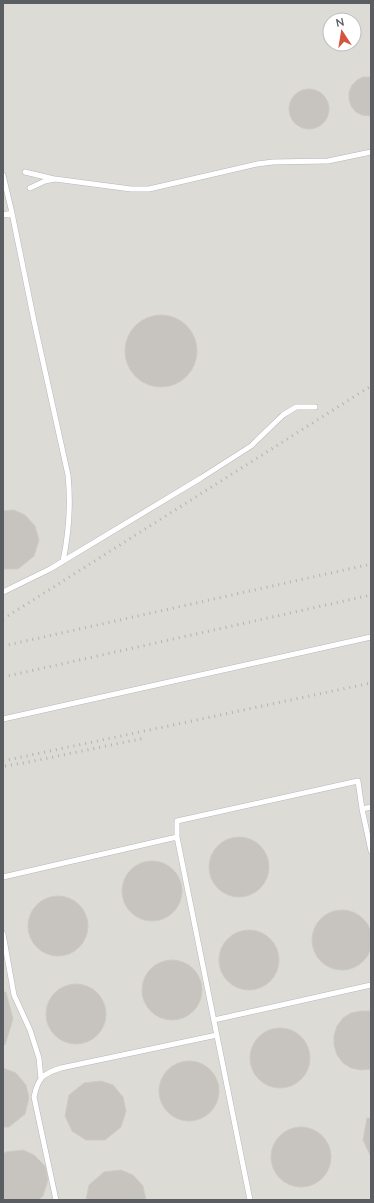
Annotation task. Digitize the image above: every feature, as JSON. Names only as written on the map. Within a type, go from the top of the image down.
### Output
[{"type":"lane","points":[[25,172],[55,179],[149,189],[257,164],[273,162],[328,161],[371,152]]},
{"type":"lane","points":[[3,175],[68,474],[70,494],[69,519],[63,561]]},
{"type":"lane","points":[[30,188],[45,181],[55,179]]},
{"type":"lane","points":[[3,215],[12,213]]},
{"type":"lane","points":[[3,592],[50,569],[195,482],[251,446],[283,415],[296,406],[315,407]]},
{"type":"lane","points":[[3,719],[371,637]]},
{"type":"lane","points":[[250,1200],[177,837],[177,821],[358,781],[362,810],[371,851]]},
{"type":"lane","points":[[362,810],[371,807]]},
{"type":"lane","points":[[3,877],[177,837]]},
{"type":"lane","points":[[3,934],[14,995],[30,1030],[39,1058],[41,1079]]},
{"type":"lane","points":[[214,1020],[371,986]]},
{"type":"lane","points":[[56,1200],[34,1097],[37,1083],[48,1072],[61,1068],[217,1035]]},
{"type":"shaded area","points":[[3,3],[371,3],[371,1200],[3,1200]]},
{"type":"building","points":[[363,77],[371,77],[371,116],[362,115],[356,112],[351,106],[349,99],[349,92],[352,85]]},
{"type":"building","points":[[305,89],[313,89],[320,92],[326,98],[329,109],[326,120],[320,126],[313,129],[305,129],[298,126],[292,120],[289,113],[289,105],[292,98],[298,92]]},
{"type":"building","points":[[154,315],[168,315],[175,317],[187,325],[195,337],[197,351],[195,365],[187,377],[175,385],[168,387],[154,387],[147,385],[135,377],[127,365],[125,358],[125,344],[127,337],[135,325],[147,317]]},
{"type":"building","points":[[14,510],[25,515],[35,526],[39,540],[34,556],[18,569],[3,569],[3,511]]},
{"type":"building","points":[[239,837],[256,842],[264,850],[269,867],[264,884],[256,892],[239,897],[222,892],[214,884],[209,867],[214,850],[222,842]]},
{"type":"building","points":[[152,861],[169,866],[177,874],[182,891],[177,908],[169,916],[152,921],[135,916],[127,908],[122,891],[127,874],[135,866]]},
{"type":"building","points":[[58,896],[75,901],[83,909],[88,926],[83,943],[75,951],[58,956],[41,951],[33,943],[28,926],[33,909],[41,901]]},
{"type":"building","points":[[342,910],[359,915],[367,923],[372,940],[367,957],[359,965],[342,970],[325,965],[317,957],[312,940],[317,923],[325,915]]},
{"type":"building","points":[[249,930],[266,935],[274,943],[279,960],[274,977],[266,985],[249,990],[232,985],[224,977],[219,960],[224,943],[232,935]]},
{"type":"building","points":[[172,960],[189,965],[197,973],[202,990],[197,1007],[189,1015],[172,1020],[155,1015],[147,1007],[142,990],[147,973],[155,965]]},
{"type":"building","points":[[76,984],[93,989],[101,997],[106,1014],[101,1031],[93,1039],[76,1044],[59,1039],[51,1031],[46,1014],[51,997],[59,989]]},
{"type":"building","points":[[3,992],[6,992],[13,1019],[5,1045],[3,1044]]},
{"type":"building","points":[[371,1011],[371,1069],[361,1070],[351,1068],[343,1063],[337,1055],[334,1045],[334,1036],[337,1026],[343,1018],[351,1013]]},
{"type":"building","points":[[280,1028],[297,1033],[305,1041],[310,1058],[305,1075],[297,1083],[280,1088],[263,1083],[255,1075],[250,1058],[255,1041],[263,1033]]},
{"type":"building","points":[[189,1061],[206,1066],[214,1074],[219,1091],[214,1108],[206,1116],[189,1121],[172,1116],[164,1108],[159,1091],[164,1074],[172,1066]]},
{"type":"building","points":[[3,1068],[16,1073],[26,1085],[29,1098],[25,1114],[9,1127],[3,1127]]},
{"type":"building","points":[[101,1081],[113,1085],[123,1097],[126,1111],[121,1127],[105,1140],[86,1140],[72,1131],[65,1116],[69,1095],[84,1083]]},
{"type":"building","points":[[367,1118],[371,1118],[371,1157],[363,1140]]},
{"type":"building","points":[[301,1127],[318,1132],[326,1140],[331,1157],[326,1174],[318,1182],[301,1187],[284,1182],[276,1174],[271,1157],[276,1140],[284,1132]]},
{"type":"building","points":[[23,1150],[34,1155],[45,1166],[48,1180],[43,1196],[38,1200],[3,1200],[3,1154],[6,1152]]},
{"type":"building","points":[[121,1170],[133,1175],[143,1186],[146,1200],[86,1200],[89,1185],[104,1172]]},
{"type":"railway","points":[[3,619],[371,386]]},
{"type":"railway","points":[[3,646],[371,564]]},
{"type":"railway","points":[[3,677],[371,595]]},
{"type":"railway","points":[[3,761],[371,683]]},
{"type":"railway","points":[[5,766],[145,738]]}]
